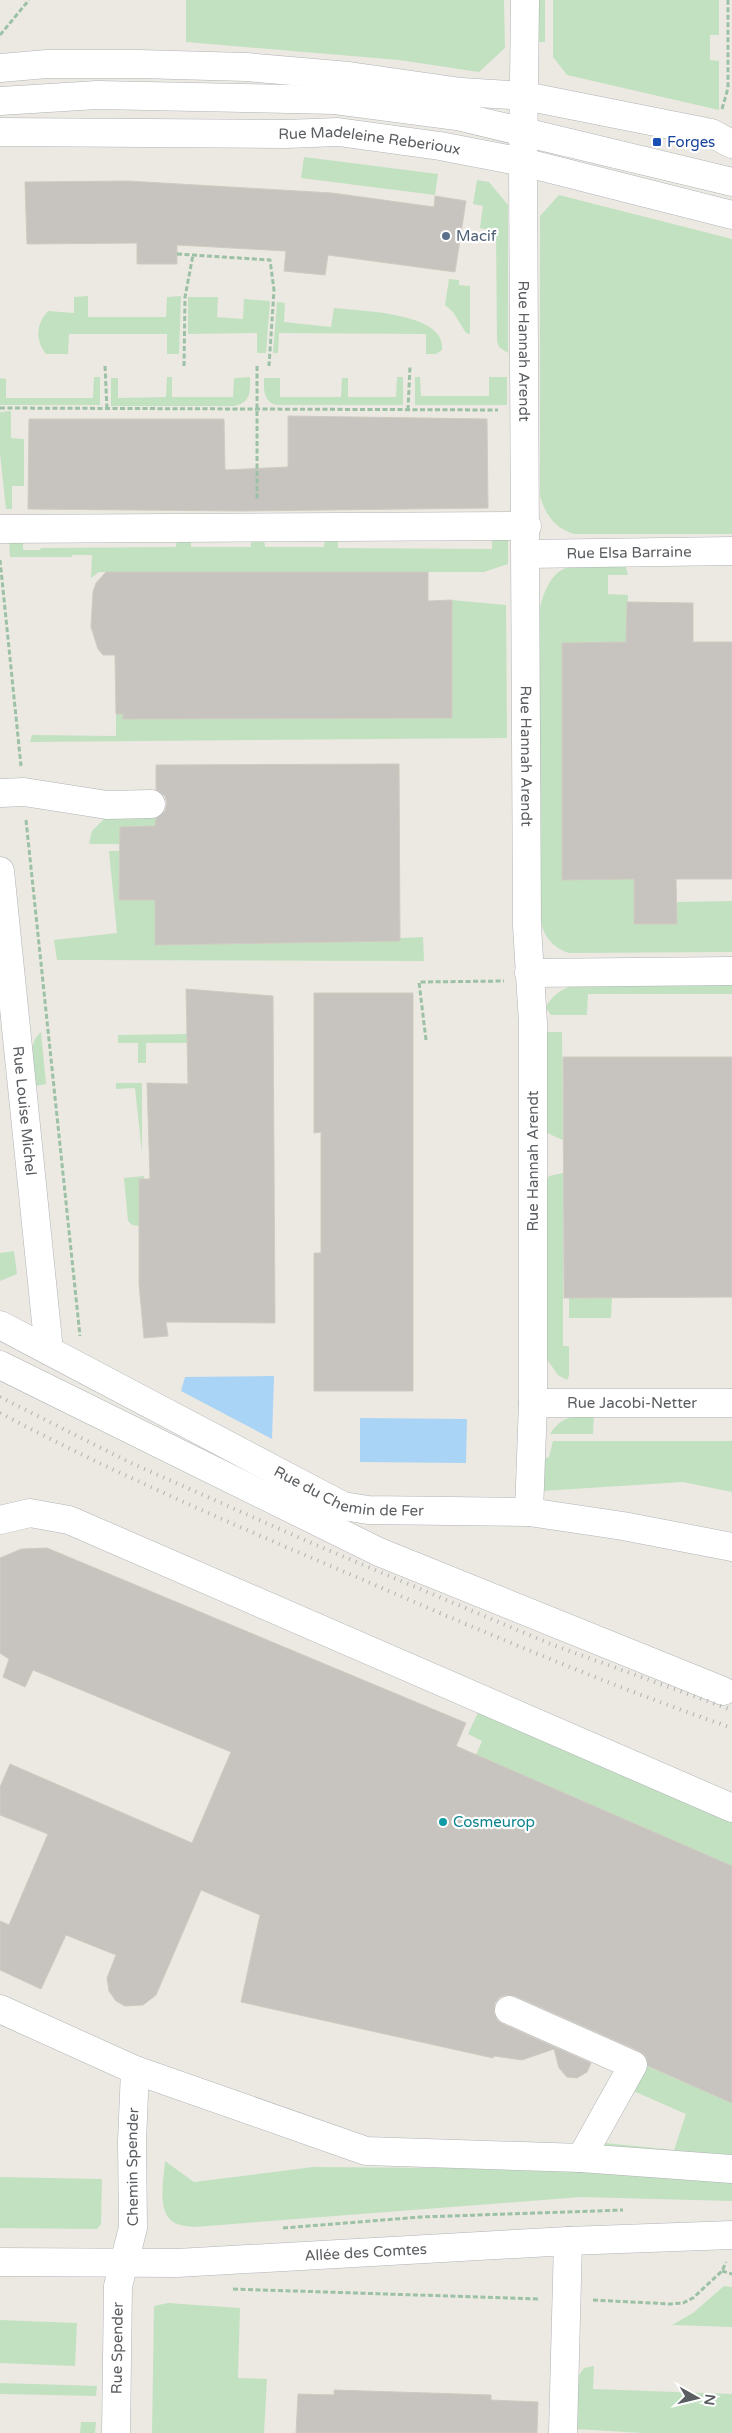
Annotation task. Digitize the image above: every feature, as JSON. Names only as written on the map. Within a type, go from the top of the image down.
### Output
[{"type":"street","name":"Rue Hannah Arendt","points":[[525,0],[527,926],[534,1023],[530,1512]]},
{"type":"street","points":[[0,68],[48,64],[139,64],[246,67],[349,76],[461,92],[525,96],[711,133],[732,144]]},
{"type":"street","points":[[0,101],[97,95],[335,100],[457,116],[732,182]]},
{"type":"street","name":"Rue Madeleine Reberioux","points":[[0,132],[286,134],[338,132],[440,146],[524,162],[732,215]]},
{"type":"street","points":[[0,529],[526,526]]},
{"type":"street","name":"Rue Elsa Barraine","points":[[527,554],[732,551]]},
{"type":"street","points":[[12,793],[107,805],[151,804]]},
{"type":"street","name":"Rue Louise Michel","points":[[0,871],[49,1351]]},
{"type":"street","points":[[530,977],[732,971]]},
{"type":"street","name":"Rue du Chemin de Fer","points":[[0,1325],[343,1506],[368,1510],[530,1512],[623,1526],[732,1547]]},
{"type":"street","points":[[0,1365],[379,1552],[723,1691]]},
{"type":"street","name":"Rue Jacobi-Netter","points":[[532,1403],[732,1403]]},
{"type":"street","points":[[0,1520],[30,1513],[69,1520],[732,1808]]},
{"type":"street","points":[[0,2009],[135,2070],[366,2151],[581,2158],[732,2169]]},
{"type":"street","points":[[509,2010],[633,2065],[581,2158]]},
{"type":"street","name":"Chemin Spender","points":[[124,2264],[133,2228],[132,2142],[135,2070]]},
{"type":"street","name":"Allée des Comtes","points":[[0,2262],[124,2264],[568,2241],[732,2235]]},
{"type":"street","points":[[563,2433],[568,2241]]},
{"type":"street","name":"Rue Spender","points":[[116,2433],[118,2290],[124,2264]]},
{"type":"path","points":[[0,35],[29,0]]},
{"type":"path","points":[[720,116],[728,88],[728,0]]},
{"type":"path","points":[[177,254],[270,260],[274,290],[269,366]]},
{"type":"path","points":[[184,366],[184,297],[194,255]]},
{"type":"path","points":[[105,366],[107,409]]},
{"type":"path","points":[[257,366],[257,528]]},
{"type":"path","points":[[408,410],[410,366]]},
{"type":"path","points":[[0,408],[526,410]]},
{"type":"path","points":[[0,560],[12,793],[83,1369]]},
{"type":"path","points":[[426,1040],[419,982],[530,977]]},
{"type":"path","points":[[591,2300],[683,2303],[693,2298],[722,2271],[732,2274]]},
{"type":"path","points":[[225,2289],[541,2299]]},
{"type":"green space","points":[[186,0],[504,0],[505,48],[479,72],[399,60],[186,42]]},
{"type":"green space","points":[[537,0],[545,0],[545,42],[537,42]]},
{"type":"green space","points":[[553,0],[719,0],[719,35],[710,35],[710,60],[719,61],[719,110],[567,75],[553,57]]},
{"type":"green space","points":[[304,157],[438,174],[435,195],[301,178]]},
{"type":"green space","points":[[477,180],[489,182],[508,205],[508,353],[499,347],[497,341],[496,231],[480,228],[483,206],[473,204]]},
{"type":"green space","points":[[559,195],[732,239],[732,534],[574,534],[556,525],[545,510],[540,496],[540,216]]},
{"type":"green space","points":[[449,279],[459,280],[459,285],[470,286],[470,334],[466,333],[453,312],[445,305]]},
{"type":"green space","points":[[88,296],[88,317],[166,317],[167,297],[181,296],[179,354],[167,354],[167,334],[69,334],[68,354],[46,354],[42,349],[38,332],[44,316],[48,311],[74,313],[74,297]]},
{"type":"green space","points":[[188,297],[218,297],[217,317],[243,319],[244,299],[270,301],[266,353],[257,353],[257,333],[188,334]]},
{"type":"green space","points":[[277,302],[285,303],[284,322],[331,327],[334,308],[380,313],[417,321],[431,328],[440,337],[442,350],[436,354],[426,354],[426,334],[279,333],[278,353],[273,353]]},
{"type":"green space","points":[[94,377],[100,377],[100,405],[0,405],[0,378],[6,379],[6,398],[93,398]]},
{"type":"green space","points":[[167,377],[172,377],[172,397],[233,397],[234,378],[250,377],[249,392],[244,402],[234,406],[111,406],[111,378],[118,378],[118,398],[166,397]]},
{"type":"green space","points":[[397,377],[403,377],[403,405],[276,405],[266,398],[264,391],[264,378],[280,378],[280,397],[341,397],[342,378],[348,378],[348,397],[396,397]]},
{"type":"green space","points":[[415,377],[420,377],[421,396],[489,396],[489,377],[507,377],[507,405],[415,405]]},
{"type":"green space","points":[[11,411],[11,438],[24,439],[24,486],[12,486],[12,509],[6,509],[0,453],[0,412]]},
{"type":"green space","points":[[9,538],[23,539],[23,550],[40,550],[41,548],[176,547],[177,538],[191,539],[191,547],[251,547],[251,539],[264,538],[265,547],[324,547],[325,538],[338,538],[338,548],[492,549],[492,538],[508,538],[508,564],[484,572],[99,572],[91,578],[92,555],[72,555],[72,557],[10,557]]},
{"type":"green space","points":[[590,564],[619,564],[626,567],[628,575],[608,575],[608,594],[628,595],[626,642],[562,643],[562,879],[634,879],[634,923],[676,924],[677,902],[732,901],[732,952],[569,953],[552,943],[543,927],[540,913],[540,607],[545,591],[552,579],[568,567]]},
{"type":"green space","points":[[452,600],[506,605],[507,738],[30,742],[32,735],[116,736],[116,714],[123,714],[123,719],[451,718]]},
{"type":"green space","points":[[156,816],[156,826],[120,827],[120,844],[89,844],[92,831],[104,819]]},
{"type":"green space","points":[[109,851],[120,851],[119,900],[155,900],[155,945],[399,941],[401,938],[423,937],[424,961],[57,960],[54,940],[117,933]]},
{"type":"green space","points":[[732,982],[732,994],[588,994],[587,1015],[551,1015],[546,1008],[550,1000],[557,994],[574,985]]},
{"type":"green space","points":[[41,1032],[46,1084],[35,1086],[32,1050],[36,1037]]},
{"type":"green space","points":[[544,1032],[562,1032],[563,1140],[547,1133]]},
{"type":"green space","points":[[188,1034],[187,1043],[146,1043],[146,1063],[138,1063],[138,1043],[118,1043],[118,1035]]},
{"type":"green space","points":[[116,1083],[142,1083],[142,1153],[135,1088],[116,1089]]},
{"type":"green space","points":[[563,1173],[563,1346],[569,1346],[569,1376],[567,1380],[558,1375],[546,1358],[545,1183],[549,1176]]},
{"type":"green space","points":[[144,1176],[144,1179],[139,1179],[139,1226],[132,1225],[128,1221],[124,1178]]},
{"type":"green space","points":[[14,1251],[17,1274],[0,1281],[0,1253]]},
{"type":"green space","points":[[569,1298],[612,1298],[611,1318],[569,1318]]},
{"type":"green space","points":[[594,1414],[593,1434],[550,1434],[564,1420],[575,1416]]},
{"type":"green space","points":[[553,1441],[732,1441],[732,1492],[683,1482],[542,1491],[542,1459],[549,1457]]},
{"type":"green space","points":[[480,1708],[732,1818],[732,1866],[476,1755],[482,1741],[468,1734]]},
{"type":"green space","points":[[647,2066],[732,2103],[732,2160],[604,2148],[605,2143],[674,2150],[686,2114],[631,2090]]},
{"type":"green space","points":[[165,2161],[194,2182],[313,2167],[597,2169],[732,2178],[732,2201],[581,2197],[194,2227],[178,2224],[166,2214],[162,2197]]},
{"type":"green space","points":[[0,2177],[102,2179],[101,2224],[97,2229],[0,2228]]},
{"type":"green space","points":[[724,2286],[732,2287],[732,2327],[672,2325],[693,2313]]},
{"type":"green space","points":[[168,2303],[240,2308],[238,2378],[267,2379],[264,2433],[152,2433],[154,2306]]},
{"type":"green space","points":[[0,2320],[77,2323],[75,2366],[0,2363]]},
{"type":"green space","points":[[594,2366],[593,2389],[732,2394],[732,2433],[643,2433],[576,2429],[577,2378],[584,2368]]},
{"type":"green space","points":[[0,2383],[97,2386],[96,2396],[0,2394]]},
{"type":"green space","points":[[81,2422],[96,2422],[95,2433],[80,2433]]},
{"type":"water","points":[[274,1376],[272,1439],[181,1391],[185,1377]]},
{"type":"water","points":[[360,1418],[467,1419],[466,1463],[360,1462]]},
{"type":"building","points":[[128,181],[332,193],[434,207],[435,196],[466,201],[455,272],[328,255],[325,275],[284,271],[286,251],[177,245],[177,264],[137,264],[137,243],[27,244],[25,182]]},
{"type":"building","points":[[288,416],[487,419],[488,508],[244,511],[28,509],[29,419],[224,419],[225,470],[288,467]]},
{"type":"building","points":[[106,572],[428,572],[428,601],[452,600],[452,718],[123,719],[123,714],[116,714],[115,655],[103,655],[98,649],[91,627],[93,592],[96,583]]},
{"type":"building","points":[[627,602],[693,603],[693,642],[732,642],[732,879],[676,879],[677,924],[634,924],[634,879],[562,880],[562,643],[626,642]]},
{"type":"building","points":[[399,764],[400,941],[155,945],[155,900],[119,900],[120,827],[155,826],[156,818],[165,811],[167,803],[165,796],[156,790],[156,765]]},
{"type":"building","points":[[186,989],[273,996],[275,1323],[166,1322],[168,1336],[144,1338],[139,1284],[139,1179],[150,1179],[147,1083],[188,1084]]},
{"type":"building","points":[[314,993],[413,993],[413,1391],[314,1391],[314,1253],[321,1253],[321,1132],[314,1133]]},
{"type":"building","points":[[563,1057],[732,1057],[732,1297],[564,1298]]},
{"type":"building","name":"Cosmeurop","points":[[47,1548],[466,1723],[456,1746],[732,1866],[732,2103],[648,2066],[646,2057],[639,2051],[515,1996],[507,1995],[500,1997],[495,2003],[494,2012],[497,2020],[591,2063],[587,2072],[577,2078],[567,2077],[559,2068],[554,2049],[522,2060],[494,2056],[493,2058],[241,2002],[260,1915],[201,1890],[156,1995],[143,2005],[125,2006],[116,2001],[109,1991],[107,1978],[116,1955],[66,1935],[41,1989],[0,1970],[0,1921],[9,1925],[48,1834],[0,1815],[0,1787],[10,1764],[192,1843],[231,1752],[33,1670],[25,1687],[3,1677],[9,1659],[0,1653],[0,1558],[21,1549]]},
{"type":"building","points":[[334,2390],[491,2395],[491,2400],[538,2402],[537,2433],[296,2433],[298,2394],[334,2395]]},
{"type":"railway","points":[[0,1397],[131,1463],[309,1542],[553,1645],[732,1710]]},
{"type":"railway","points":[[0,1413],[90,1459],[182,1501],[458,1621],[640,1694],[732,1728]]},
{"type":"place","name":"Forges","points":[[657,142]]},
{"type":"place","name":"Macif","points":[[446,236]]},
{"type":"place","name":"Cosmeurop","points":[[443,1822]]}]
